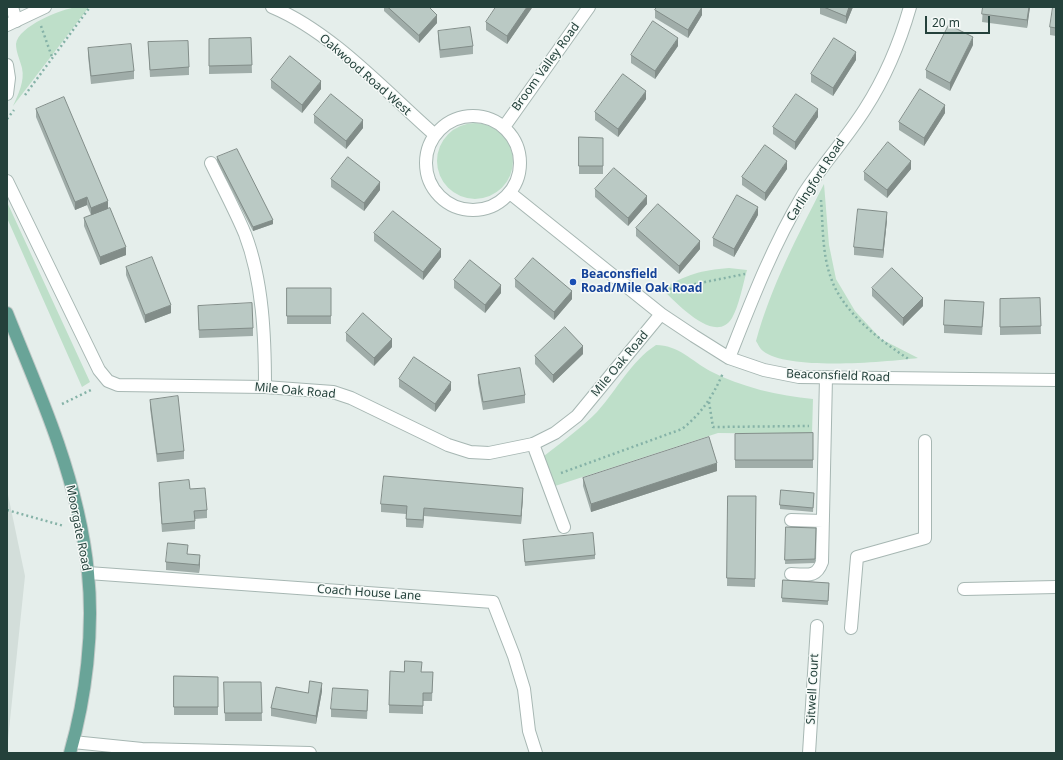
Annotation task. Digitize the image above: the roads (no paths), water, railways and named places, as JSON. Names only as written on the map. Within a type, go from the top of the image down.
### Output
[{"type":"main road","name":"Moorgate Road","points":[[7,313],[58,443],[81,530],[88,573],[89,620],[85,684],[71,747]]},
{"type":"street","points":[[12,7],[11,23],[40,9]]},
{"type":"street","name":"Oakwood Road West","points":[[272,7],[284,12],[314,31],[339,50],[435,135]]},
{"type":"street","name":"Broom Valley Road","points":[[504,127],[589,7]]},
{"type":"street","name":"Carlingford Road","points":[[729,358],[764,270],[788,221],[819,172],[865,109],[882,78],[910,7]]},
{"type":"street","points":[[7,65],[9,78],[7,94]]},
{"type":"street","points":[[475,116],[491,119],[504,127],[514,139],[520,155],[521,168],[516,184],[510,193],[493,207],[477,211],[467,211],[451,206],[438,196],[431,185],[426,169],[427,153],[435,135],[446,124],[461,117],[475,116]]},
{"type":"street","points":[[211,162],[245,235],[252,258],[264,320],[264,387]]},
{"type":"street","name":"Mile Oak Road","points":[[7,181],[99,370],[108,381],[118,385],[264,387],[334,392],[350,398],[448,445],[470,452],[489,453],[533,444],[555,433],[577,416],[661,314]]},
{"type":"street","name":"Beaconsfield Road","points":[[510,193],[661,314],[729,358],[764,370],[799,377],[1056,380]]},
{"type":"street","points":[[791,574],[813,574],[819,571],[822,562],[826,377]]},
{"type":"street","points":[[851,628],[856,557],[925,538],[925,441]]},
{"type":"street","points":[[533,444],[564,526]]},
{"type":"street","points":[[791,520],[823,521]]},
{"type":"street","name":"Coach House Lane","points":[[88,573],[493,602],[514,656],[524,689],[529,731],[536,753]]},
{"type":"street","points":[[964,589],[1056,587]]},
{"type":"street","name":"Sitwell Court","points":[[809,753],[817,626]]},
{"type":"street","points":[[71,747],[310,753]]},
{"type":"place","name":"Beaconsfield Road/Mile Oak Road","points":[[573,282]]}]
